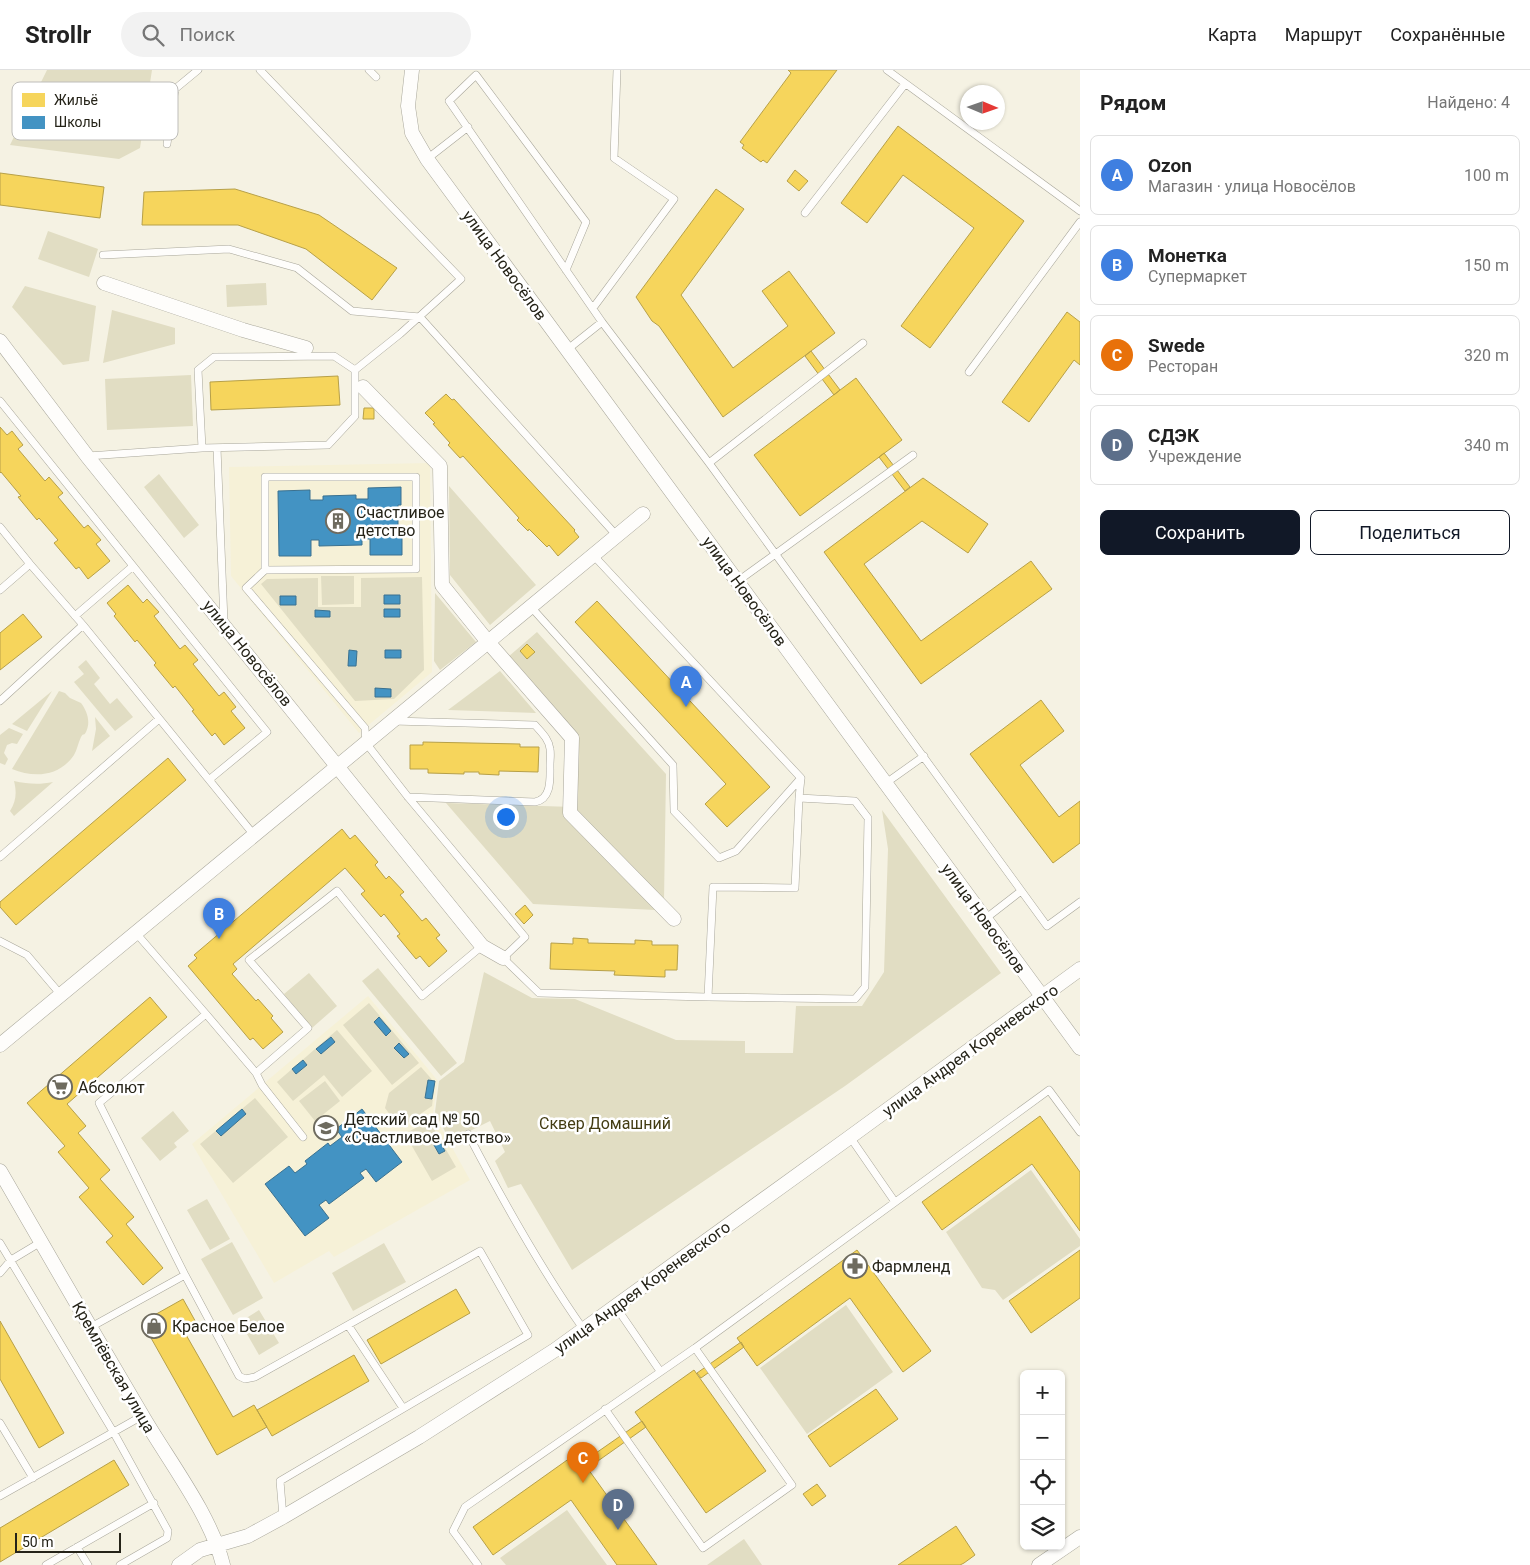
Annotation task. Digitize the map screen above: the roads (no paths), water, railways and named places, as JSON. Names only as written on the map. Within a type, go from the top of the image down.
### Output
[{"type":"street","name":"улица Новосёлов","points":[[412,70],[408,106],[412,133],[427,158],[1080,1048]]},
{"type":"street","points":[[104,284],[243,330],[306,348]]},
{"type":"street","name":"улица Новосёлов","points":[[0,341],[88,456],[482,946],[503,958]]},
{"type":"street","points":[[363,388],[440,466],[442,585],[488,642],[572,738],[570,813],[674,919]]},
{"type":"street","points":[[0,1045],[643,514]]},
{"type":"street","name":"улица Андрея Кореневского","points":[[179,1565],[200,1550],[248,1536],[283,1517],[419,1437],[584,1330],[1080,969]]},
{"type":"street","name":"Кремлёвская улица","points":[[0,1172],[192,1498],[218,1545],[223,1565]]},
{"type":"street","points":[[1039,1565],[1080,1537]]},
{"type":"lane","points":[[178,87],[198,70]]},
{"type":"lane","points":[[260,70],[461,279],[420,317],[354,370]]},
{"type":"lane","points":[[369,70],[376,78]]},
{"type":"lane","points":[[593,308],[674,200],[614,158],[617,70]]},
{"type":"lane","points":[[887,70],[1080,211]]},
{"type":"lane","points":[[566,270],[586,222],[476,75],[449,100],[566,270],[593,308],[602,322],[708,463],[1048,926],[1080,902]]},
{"type":"lane","points":[[805,213],[905,84]]},
{"type":"lane","points":[[427,158],[468,127]]},
{"type":"lane","points":[[167,144],[168,140]]},
{"type":"lane","points":[[969,372],[1080,222]]},
{"type":"lane","points":[[103,255],[229,249],[297,268],[352,311],[420,317],[616,536]]},
{"type":"lane","points":[[568,349],[602,322]]},
{"type":"lane","points":[[708,463],[864,343]]},
{"type":"lane","points":[[202,448],[198,370],[214,357],[334,356],[354,370]]},
{"type":"lane","points":[[88,456],[202,448],[328,445],[355,416],[354,370]]},
{"type":"lane","points":[[0,402],[267,732],[210,779]]},
{"type":"lane","points":[[217,448],[224,624]]},
{"type":"lane","points":[[738,581],[913,455]]},
{"type":"lane","points":[[265,570],[265,477],[416,477],[416,569],[265,570],[246,588],[365,728],[366,743],[408,797],[525,937],[503,958],[538,993],[855,998],[865,987],[868,818],[855,801],[799,798]]},
{"type":"lane","points":[[0,527],[83,625],[254,835]]},
{"type":"lane","points":[[594,556],[801,778],[795,888],[713,887],[708,997]]},
{"type":"lane","points":[[0,590],[30,564]]},
{"type":"lane","points":[[75,616],[133,566]]},
{"type":"lane","points":[[531,608],[673,765],[674,810],[719,858],[736,851],[801,778]]},
{"type":"lane","points":[[0,701],[83,625]]},
{"type":"lane","points":[[0,857],[160,719]]},
{"type":"lane","points":[[393,721],[535,725],[546,738],[550,748],[550,784],[547,794],[541,801],[408,797]]},
{"type":"lane","points":[[886,784],[924,756]]},
{"type":"lane","points":[[256,1073],[308,1028],[249,960],[337,890],[422,996],[482,946]]},
{"type":"lane","points":[[985,919],[1021,891]]},
{"type":"lane","points":[[136,933],[256,1073],[262,1085],[303,1137]]},
{"type":"lane","points":[[0,941],[27,955],[61,995]]},
{"type":"lane","points":[[206,1014],[99,1103],[185,1275],[239,1376],[245,1379],[255,1377],[480,1251],[528,1335],[280,1481],[283,1517]]},
{"type":"lane","points":[[478,1565],[453,1531],[465,1507],[695,1348],[1049,1090],[1080,1132]]},
{"type":"lane","points":[[468,1134],[528,1244],[584,1330]]},
{"type":"lane","points":[[850,1137],[895,1202]]},
{"type":"lane","points":[[1,1272],[11,1260],[41,1242]]},
{"type":"lane","points":[[0,1243],[114,1433],[168,1531],[167,1538],[120,1565]]},
{"type":"lane","points":[[91,1327],[185,1275]]},
{"type":"lane","points":[[616,1307],[660,1371]]},
{"type":"lane","points":[[348,1325],[403,1408]]},
{"type":"lane","points":[[605,1409],[704,1548],[792,1485],[695,1348]]},
{"type":"lane","points":[[0,1496],[142,1416]]},
{"type":"lane","points":[[0,1423],[33,1478]]},
{"type":"lane","points":[[46,1565],[154,1503]]},
{"type":"lane","points":[[77,1547],[88,1565]]},
{"type":"place","name":"Счастливое детство","points":[[338,521]]},
{"type":"place","name":"Ozon","points":[[686,707]]},
{"type":"place","name":"Монетка","points":[[219,939]]},
{"type":"place","name":"Абсолют","points":[[60,1087]]},
{"type":"place","name":"Детский сад № 50 «Счастливое детство»","points":[[326,1128]]},
{"type":"place","name":"Фармленд","points":[[855,1266]]},
{"type":"place","name":"Красное Белое","points":[[154,1326]]},
{"type":"place","name":"Swede","points":[[583,1483]]},
{"type":"place","name":"СДЭК","points":[[618,1530]]},
{"type":"park label","name":"Сквер Домашний","points":[[605,1123]]}]
